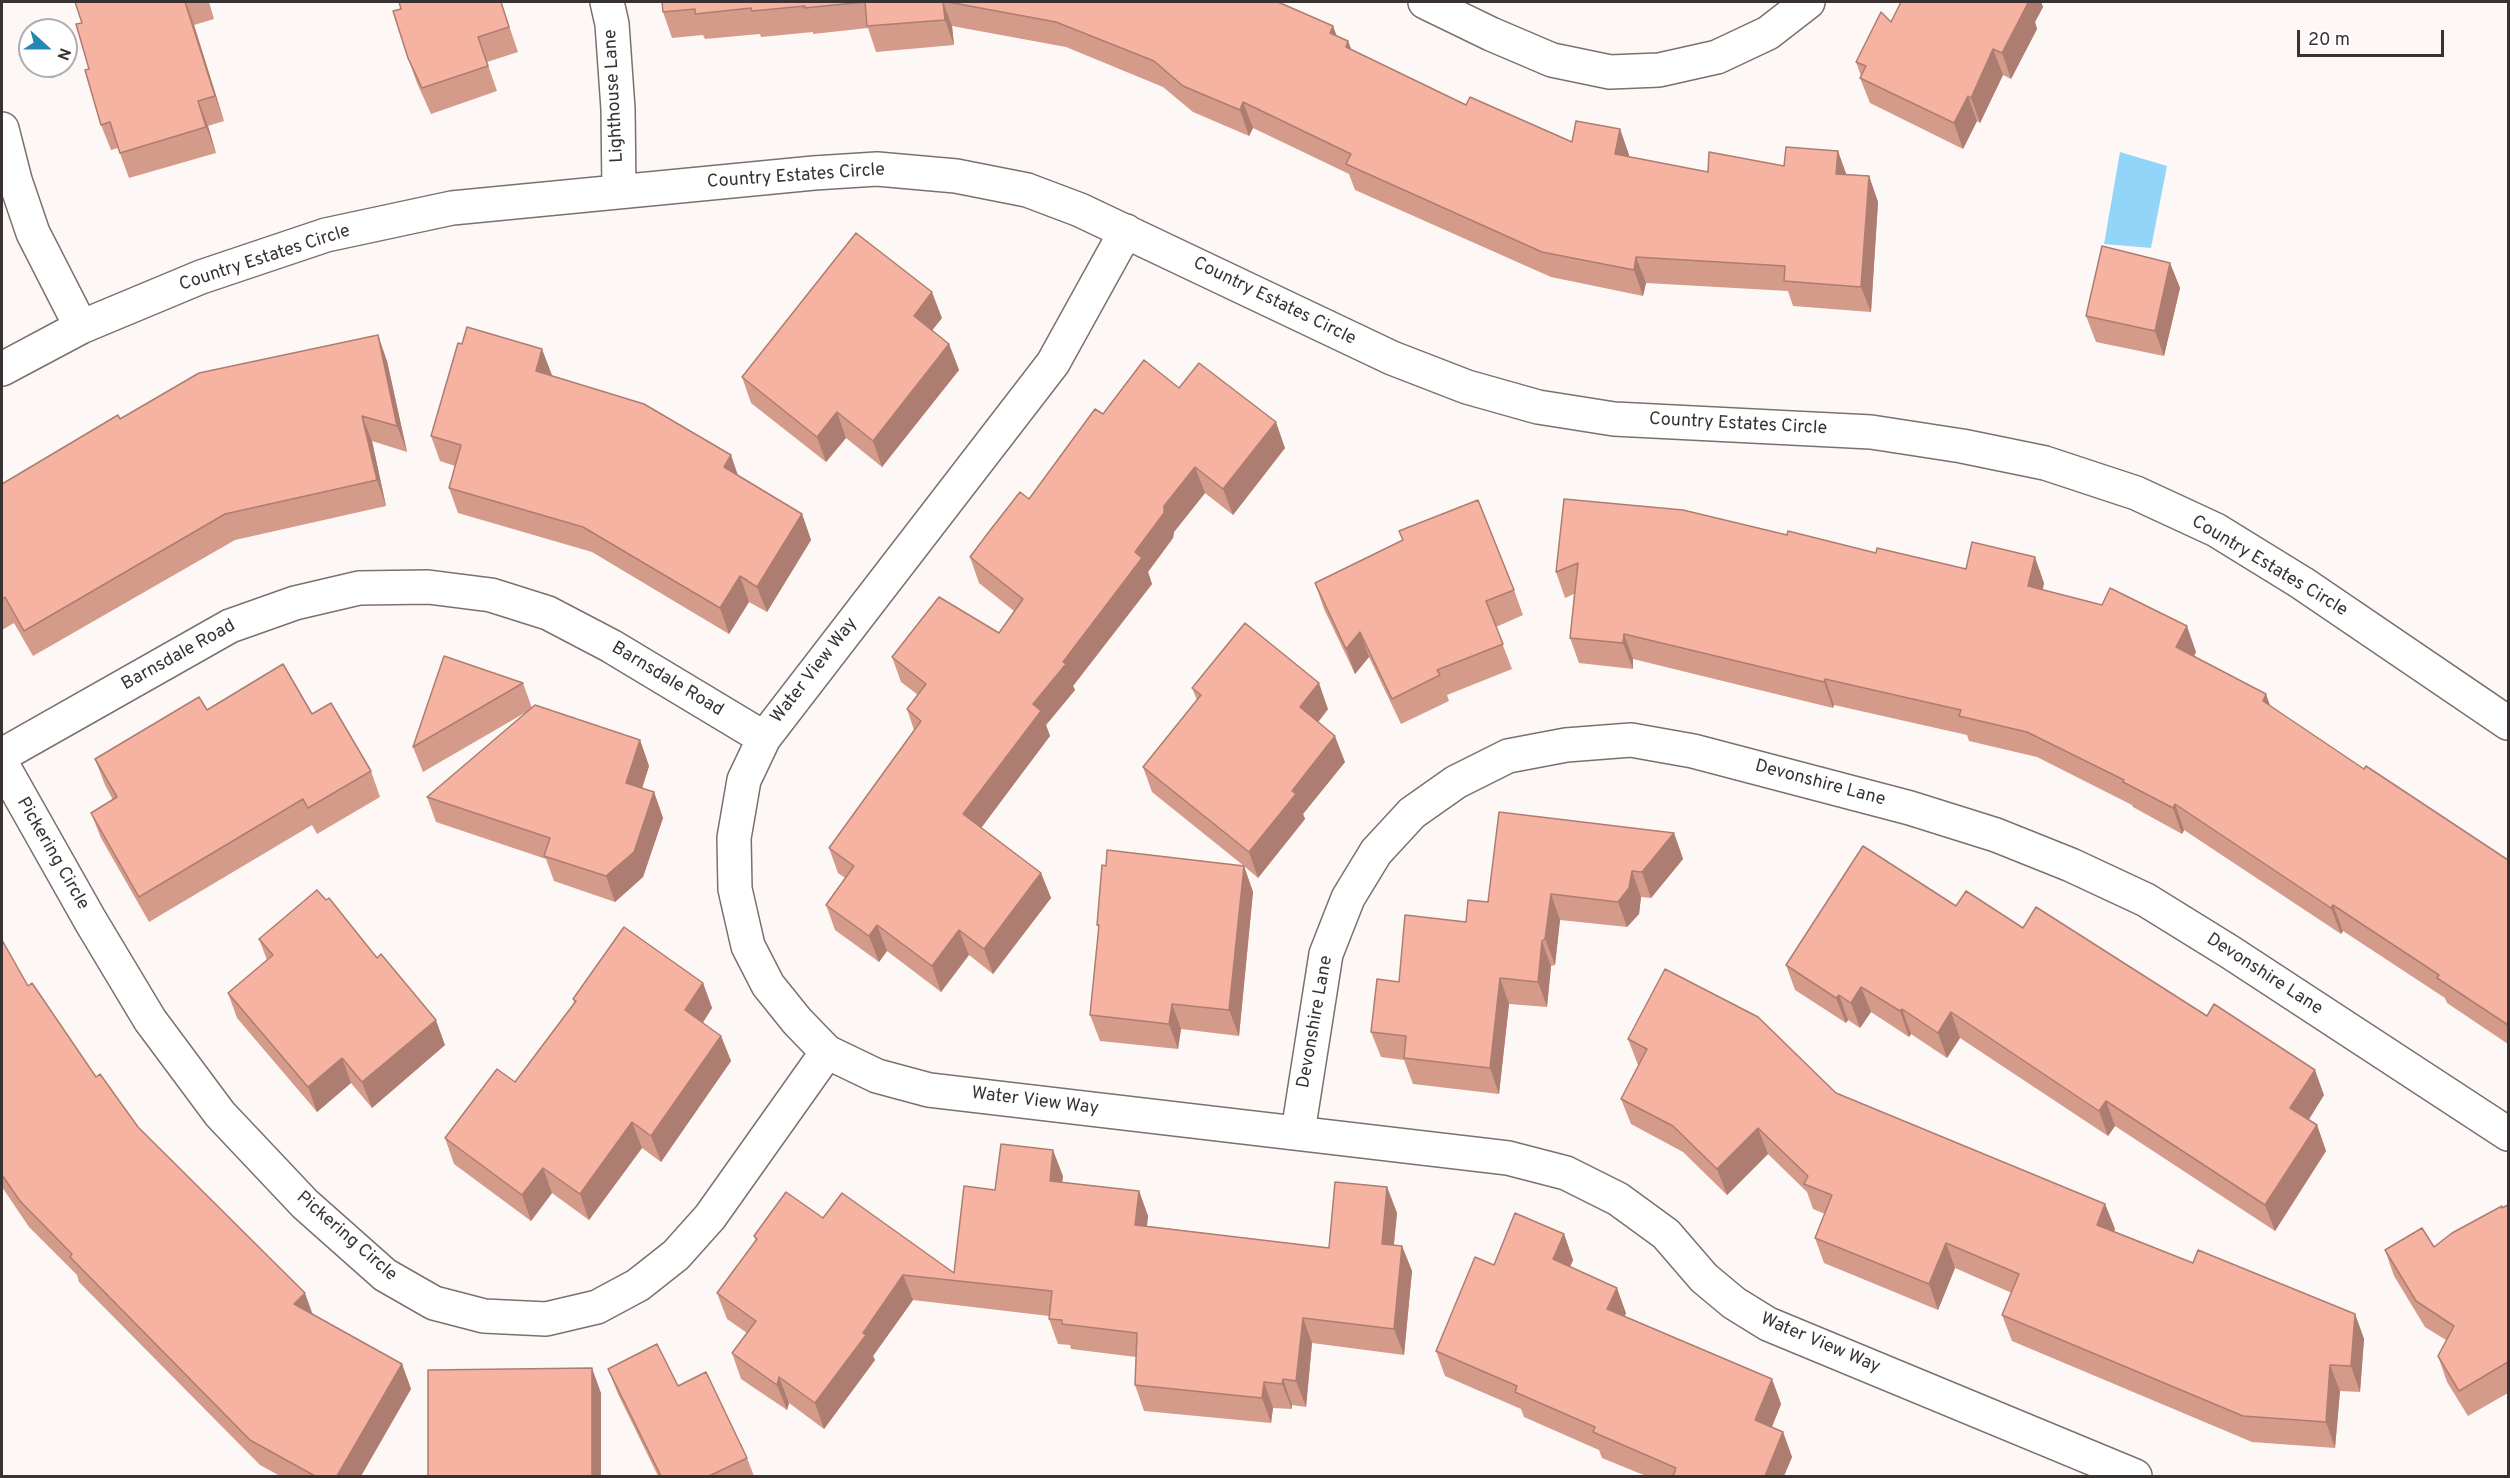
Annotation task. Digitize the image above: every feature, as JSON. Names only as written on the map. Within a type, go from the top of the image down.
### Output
[{"type":"street","name":"Lighthouse Lane","points":[[607,2],[612,24],[620,191]]},
{"type":"street","points":[[1425,2],[1552,60],[1610,72],[1659,70],[1717,57],[1768,33],[1808,2]]},
{"type":"street","points":[[2,129],[15,180],[33,233],[81,327]]},
{"type":"street","name":"Country Estates Circle","points":[[2,369],[81,327],[201,277],[326,235],[452,207],[878,169],[956,176],[1027,190],[1126,231],[1392,358],[1467,387],[1538,406],[1614,419],[1871,432],[1962,446],[2045,463],[2136,493],[2216,530],[2292,577],[2508,723]]},
{"type":"street","name":"Water View Way","points":[[1126,231],[1053,363],[764,738],[744,780],[734,838],[735,889],[748,946],[768,985],[797,1021],[827,1052],[877,1076],[929,1090],[1508,1158],[1566,1173],[1618,1199],[1666,1234],[1704,1278],[1734,1303],[1768,1324],[2135,1476]]},
{"type":"street","name":"Barnsdale Road","points":[[2,755],[230,626],[295,603],[359,588],[428,586],[491,595],[548,613],[611,646],[764,738]]},
{"type":"street","name":"Devonshire Lane","points":[[1298,1132],[1326,954],[1348,898],[1376,852],[1412,813],[1456,782],[1508,756],[1566,745],[1631,740],[1694,751],[1910,808],[1996,835],[2071,865],[2146,900],[2230,952],[2508,1134]]},
{"type":"street","name":"Pickering Circle","points":[[2,764],[90,920],[150,1020],[220,1114],[305,1204],[385,1275],[434,1303],[484,1316],[546,1319],[597,1307],[638,1285],[676,1255],[710,1216],[827,1052]]},
{"type":"water","points":[[2120,152],[2167,166],[2151,248],[2104,244]]},
{"type":"building","points":[[75,2],[185,2],[215,96],[198,101],[206,127],[120,153],[110,122],[101,125],[85,70],[89,69],[78,31],[78,24],[82,23]]},
{"type":"building","points":[[399,2],[501,2],[509,27],[478,37],[488,66],[422,88],[408,58],[393,11],[401,9]]},
{"type":"building","points":[[662,2],[865,2],[752,11],[751,8],[695,14],[695,9],[663,12]]},
{"type":"building","points":[[865,2],[943,2],[945,20],[867,26]]},
{"type":"building","points":[[948,2],[1278,2],[1333,26],[1330,33],[1348,41],[1346,47],[1466,105],[1470,97],[1572,142],[1576,121],[1620,129],[1615,154],[1708,172],[1709,152],[1784,166],[1786,147],[1838,151],[1836,174],[1869,176],[1861,287],[1784,281],[1785,266],[1636,257],[1634,270],[1542,252],[1346,164],[1351,154],[1243,102],[1240,110],[1183,86],[1154,61],[1056,22]]},
{"type":"building","points":[[1901,2],[2028,3],[2002,53],[1993,49],[1971,98],[1968,96],[1954,123],[1860,78],[1866,66],[1856,62],[1881,12],[1891,22]]},
{"type":"building","points":[[856,233],[932,292],[914,316],[949,344],[873,441],[837,412],[817,437],[742,377]]},
{"type":"building","points":[[2102,246],[2170,263],[2155,331],[2086,316]]},
{"type":"building","points":[[467,327],[542,349],[536,371],[644,404],[731,455],[724,467],[802,514],[757,587],[740,576],[720,608],[583,527],[449,488],[461,445],[431,436],[458,343],[462,344]]},
{"type":"building","points":[[378,335],[397,426],[362,416],[377,480],[225,514],[24,631],[5,597],[2,599],[2,484],[118,415],[120,419],[199,373]]},
{"type":"building","points":[[1144,360],[1179,388],[1199,363],[1276,422],[1223,489],[1195,467],[1164,506],[1164,513],[1135,552],[1142,558],[1063,662],[1066,664],[1033,704],[1041,711],[963,814],[1041,873],[984,949],[959,930],[932,966],[877,925],[869,936],[826,905],[854,866],[829,848],[921,721],[907,709],[926,684],[892,657],[939,597],[999,633],[1023,599],[970,557],[1020,492],[1029,499],[1095,409],[1103,414]]},
{"type":"building","points":[[1564,499],[1683,510],[1787,535],[1788,531],[1876,553],[1877,548],[1966,569],[1972,542],[2035,557],[2028,586],[2102,605],[2110,588],[2187,626],[2176,647],[2266,694],[2263,701],[2364,769],[2366,766],[2508,860],[2508,1025],[2437,978],[2439,975],[2333,905],[2331,908],[2175,804],[2173,808],[2123,782],[2124,780],[2027,732],[1959,716],[1961,710],[1825,679],[1824,682],[1624,634],[1623,643],[1570,638],[1578,563],[1556,572]]},
{"type":"building","points":[[1478,500],[1514,590],[1486,601],[1503,644],[1437,670],[1440,675],[1392,699],[1360,632],[1346,649],[1315,583],[1403,540],[1399,531]]},
{"type":"building","points":[[1245,623],[1319,683],[1300,707],[1335,736],[1292,791],[1296,794],[1249,852],[1143,767],[1201,695],[1192,688]]},
{"type":"building","points":[[444,656],[523,683],[413,747]]},
{"type":"building","points":[[283,664],[312,714],[331,703],[371,771],[308,808],[303,799],[139,897],[91,813],[117,797],[95,759],[199,697],[207,710]]},
{"type":"building","points":[[535,705],[640,740],[626,783],[654,792],[634,852],[606,876],[544,856],[550,838],[427,797]]},
{"type":"building","points":[[1499,812],[1674,833],[1642,872],[1632,871],[1629,888],[1618,902],[1551,894],[1545,939],[1542,941],[1538,982],[1500,978],[1490,1068],[1404,1058],[1406,1036],[1371,1032],[1377,979],[1399,982],[1405,915],[1466,922],[1468,900],[1488,902]]},
{"type":"building","points":[[1863,846],[1956,906],[1966,891],[2023,928],[2036,907],[2207,1016],[2214,1004],[2315,1070],[2290,1108],[2317,1125],[2265,1205],[2106,1101],[2099,1111],[1951,1012],[1938,1033],[1902,1009],[1900,1011],[1861,987],[1851,1003],[1839,995],[1836,998],[1786,965]]},
{"type":"building","points":[[1107,850],[1244,866],[1229,1010],[1172,1004],[1169,1024],[1090,1015],[1102,865],[1106,866]]},
{"type":"building","points":[[317,890],[326,900],[329,898],[377,958],[381,954],[436,1020],[362,1082],[342,1058],[308,1087],[228,993],[273,955],[259,939]]},
{"type":"building","points":[[624,927],[703,983],[685,1010],[721,1036],[651,1136],[632,1122],[580,1194],[543,1168],[522,1195],[445,1138],[497,1069],[515,1082],[576,1001],[573,999]]},
{"type":"building","points":[[2,940],[28,986],[32,983],[96,1077],[100,1074],[138,1127],[305,1293],[294,1304],[402,1364],[337,1476],[315,1476],[250,1440],[70,1257],[72,1254],[20,1201],[2,1175]]},
{"type":"building","points":[[1665,969],[1758,1017],[1836,1093],[2105,1204],[2097,1225],[2193,1263],[2198,1250],[2355,1314],[2351,1366],[2330,1365],[2326,1422],[2243,1416],[2002,1315],[2019,1274],[1946,1243],[1929,1284],[1815,1238],[1832,1195],[1804,1184],[1808,1176],[1758,1128],[1717,1169],[1673,1126],[1621,1099],[1647,1049],[1628,1039]]},
{"type":"building","points":[[1001,1144],[1053,1150],[1050,1181],[1139,1191],[1135,1225],[1329,1248],[1335,1182],[1387,1187],[1382,1244],[1402,1246],[1394,1329],[1303,1318],[1296,1381],[1283,1379],[1282,1384],[1264,1382],[1262,1398],[1135,1385],[1137,1333],[1062,1324],[1062,1320],[1049,1319],[1052,1291],[903,1275],[863,1333],[866,1335],[815,1403],[779,1377],[777,1385],[732,1353],[756,1321],[717,1293],[757,1239],[754,1236],[786,1192],[823,1218],[842,1193],[954,1273],[964,1186],[995,1190]]},
{"type":"building","points":[[2508,1205],[2508,1362],[2459,1391],[2438,1356],[2454,1326],[2416,1301],[2385,1250],[2422,1228],[2434,1247],[2452,1233]]},
{"type":"building","points":[[1515,1213],[1564,1234],[1553,1259],[1617,1288],[1607,1309],[1772,1379],[1755,1420],[1783,1432],[1765,1476],[1673,1476],[1676,1468],[1593,1432],[1595,1427],[1515,1392],[1517,1386],[1436,1351],[1475,1257],[1494,1265]]},
{"type":"building","points":[[657,1344],[678,1386],[706,1372],[747,1458],[709,1476],[661,1476],[608,1369]]},
{"type":"building","points":[[592,1368],[592,1476],[428,1476],[428,1370]]}]
